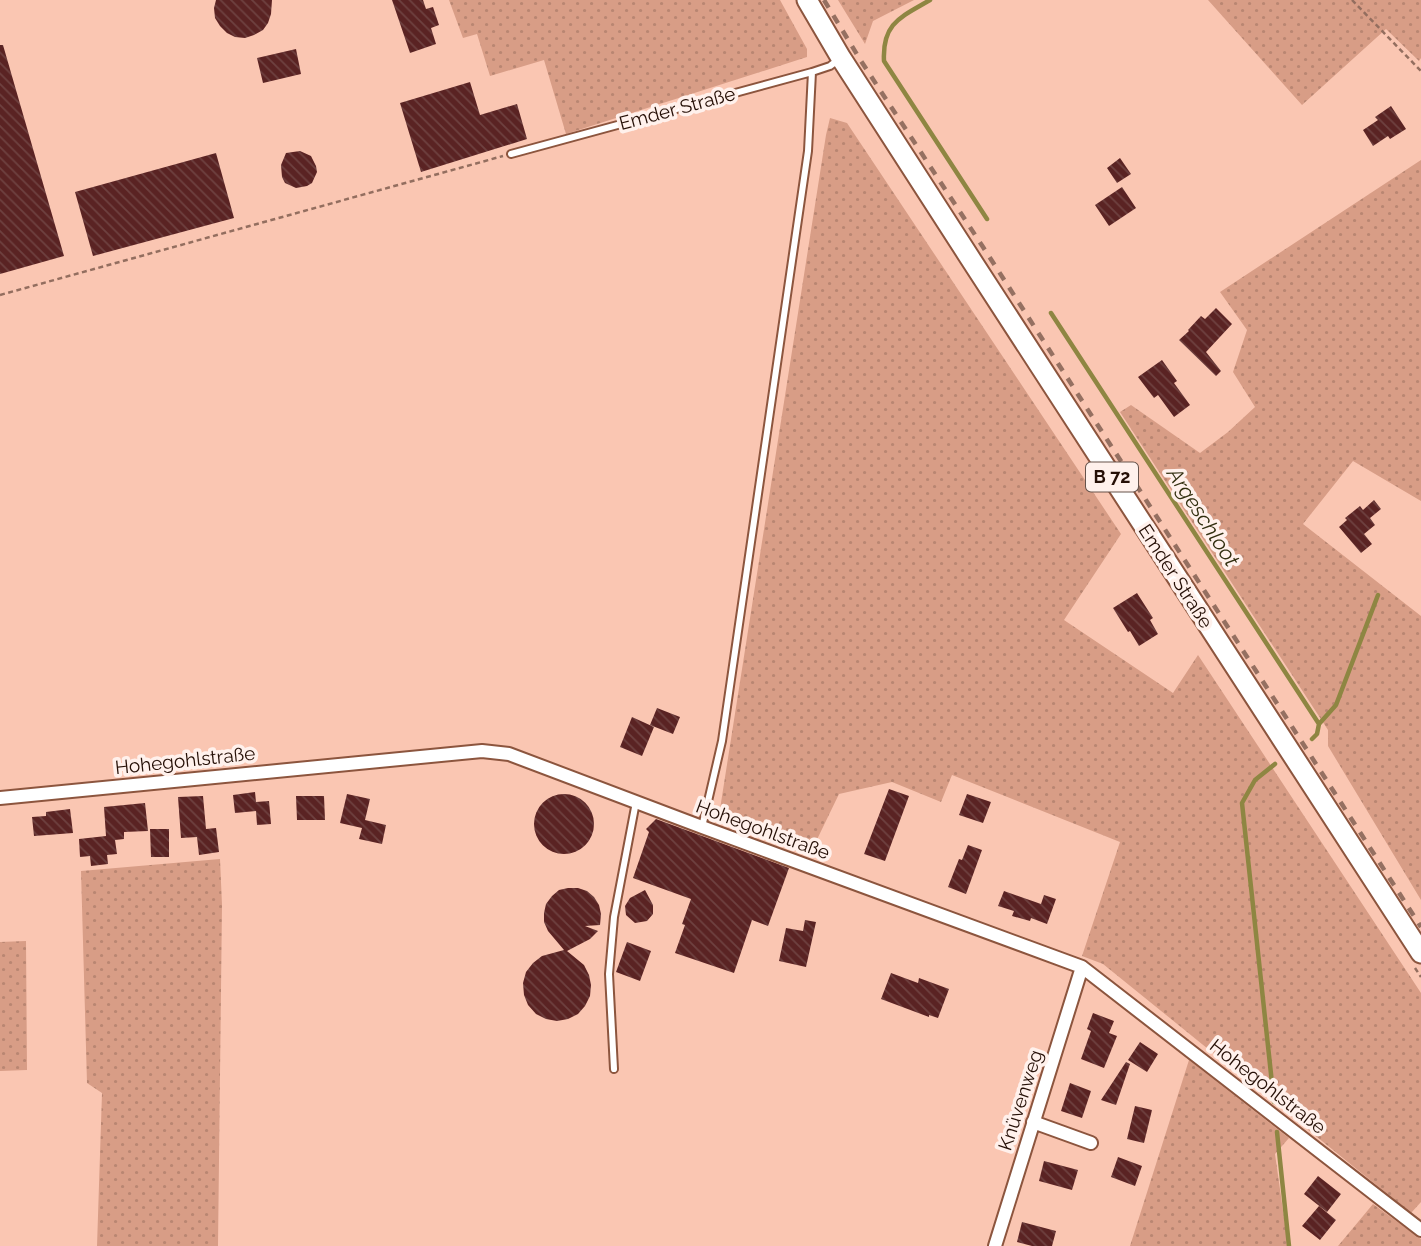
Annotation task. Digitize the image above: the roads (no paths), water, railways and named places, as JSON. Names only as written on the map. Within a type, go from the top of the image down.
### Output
[{"type":"main road","name":"Emder Straße","points":[[807,0],[841,58],[1421,953]]},
{"type":"street","name":"Hohegohlstraße","points":[[0,798],[482,751],[509,754],[1082,967],[1421,1230]]},
{"type":"street","name":"Knüvenweg","points":[[995,1246],[1082,967]]},
{"type":"street","points":[[1033,1122],[1091,1143]]},
{"type":"lane","name":"Emder Straße","points":[[511,154],[812,72],[830,66],[841,58]]},
{"type":"lane","points":[[702,827],[722,741],[808,151],[812,72]]},
{"type":"lane","points":[[614,1069],[609,974],[614,917],[636,802]]},
{"type":"waterway","name":"Argeschloot","points":[[930,0],[902,17],[890,29],[884,48],[884,61],[987,219]]},
{"type":"waterway","name":"Argeschloot","points":[[1051,313],[1319,724],[1317,734],[1312,739]]},
{"type":"waterway","points":[[1319,724],[1336,705],[1378,595]]},
{"type":"waterway","name":"Argeschloot","points":[[1274,1102],[1242,803],[1255,780],[1275,764]]},
{"type":"waterway","name":"Argeschloot","points":[[1277,1132],[1289,1246]]},
{"type":"railway","points":[[824,0],[1421,927]]}]
